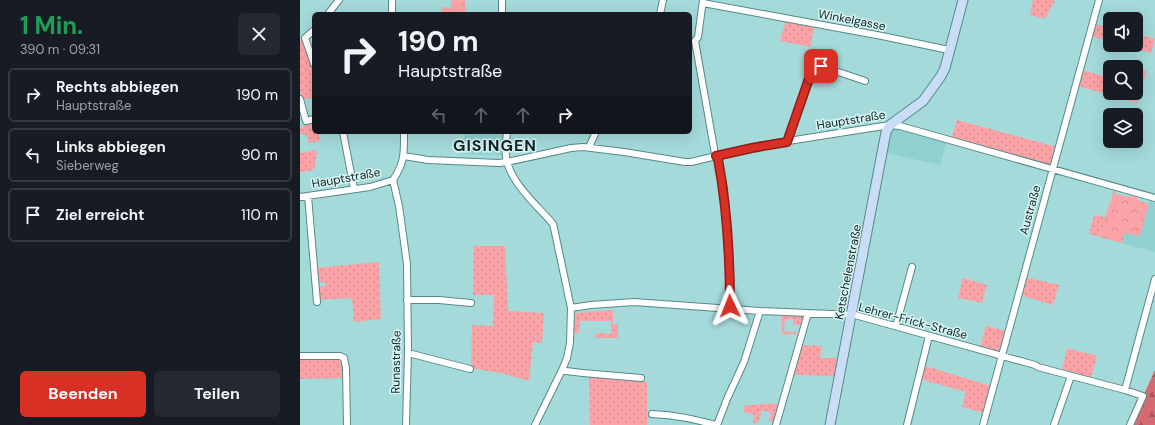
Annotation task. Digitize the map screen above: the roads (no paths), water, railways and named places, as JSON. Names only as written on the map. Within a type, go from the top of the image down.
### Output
[{"type":"main road","points":[[890,125],[928,96],[943,72],[963,0]]},
{"type":"main road","name":"Ketschelenstraße","points":[[830,425],[886,134],[890,125]]},
{"type":"street","points":[[330,12],[339,0]]},
{"type":"street","points":[[392,0],[392,12]]},
{"type":"street","points":[[502,0],[502,12]]},
{"type":"street","points":[[660,12],[663,0]]},
{"type":"street","name":"Austraße","points":[[983,425],[1099,0]]},
{"type":"street","points":[[703,1],[698,37],[692,41],[715,154],[718,159],[724,189],[729,269],[729,309]]},
{"type":"street","name":"Winkelgasse","points":[[703,1],[949,50]]},
{"type":"street","points":[[312,32],[305,38],[312,58]]},
{"type":"street","points":[[787,142],[814,66],[821,66],[865,81]]},
{"type":"street","points":[[300,99],[306,121],[312,120]]},
{"type":"street","name":"Hauptstraße","points":[[300,198],[379,185],[393,180],[403,162],[404,156],[443,161],[508,162],[572,148],[589,147],[691,162],[752,148],[890,125],[900,126],[1155,198]]},
{"type":"street","points":[[343,134],[354,189]]},
{"type":"street","points":[[404,134],[404,156]]},
{"type":"street","points":[[507,134],[506,156],[512,174],[539,209],[553,224],[557,236],[571,308],[569,350],[562,370],[535,425]]},
{"type":"street","points":[[589,147],[595,134]]},
{"type":"street","name":"Runastraße","points":[[393,180],[398,200],[407,264],[408,353],[406,425]]},
{"type":"street","points":[[308,196],[317,302]]},
{"type":"street","points":[[896,326],[912,267]]},
{"type":"street","points":[[1125,390],[1155,279]]},
{"type":"street","points":[[407,300],[440,300],[471,303]]},
{"type":"street","name":"Lehrer-Frick-Straße","points":[[571,308],[634,302],[760,312],[855,315],[1143,396],[1130,425]]},
{"type":"street","points":[[652,414],[673,414],[716,425],[744,362],[760,312]]},
{"type":"street","points":[[776,425],[808,313]]},
{"type":"street","points":[[907,425],[929,336]]},
{"type":"street","points":[[408,353],[470,369]]},
{"type":"street","points":[[300,356],[340,356],[344,358],[346,368],[347,425]]},
{"type":"street","points":[[562,370],[641,378]]},
{"type":"street","points":[[1054,425],[1071,376]]},
{"type":"district","name":"GISINGEN","points":[[495,145]]}]
